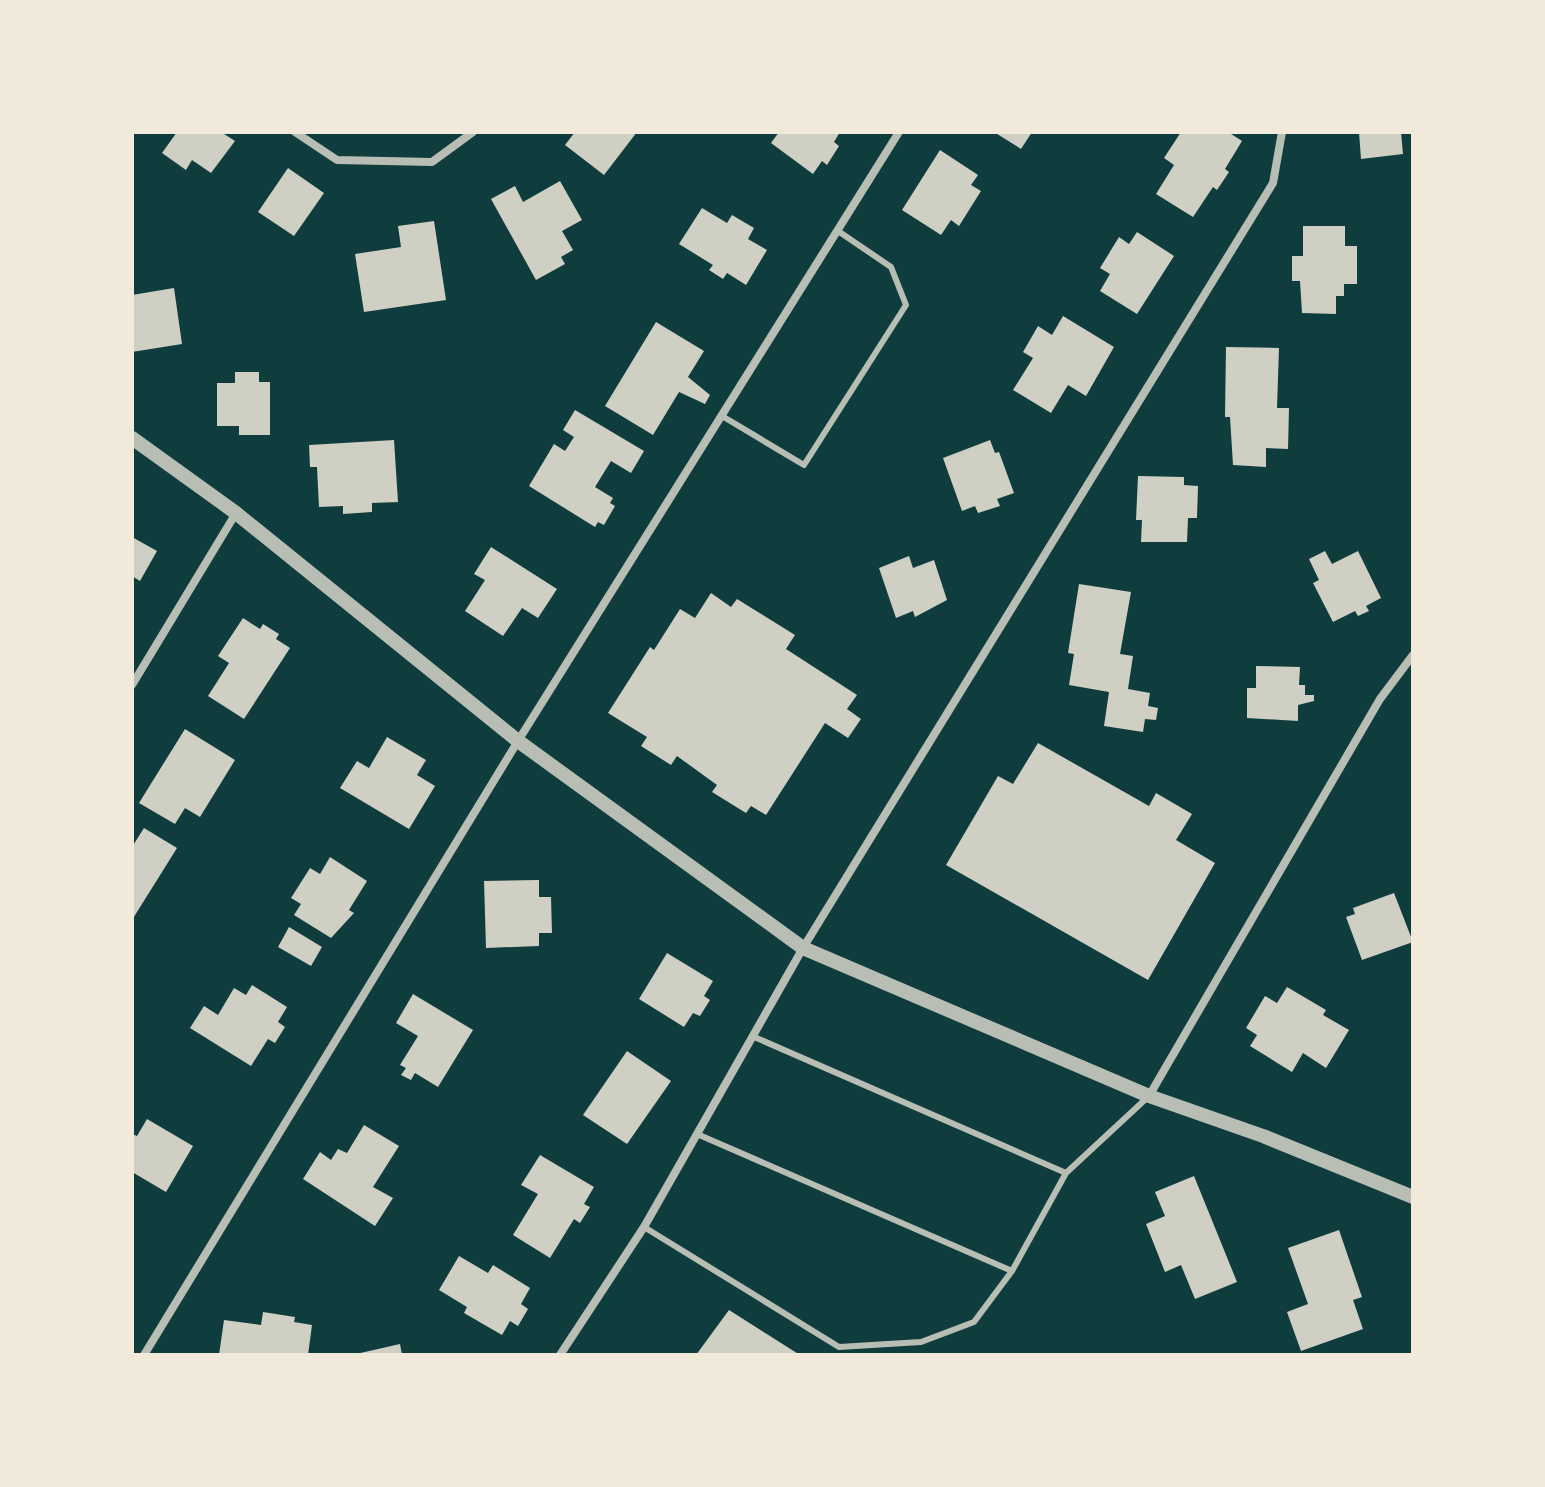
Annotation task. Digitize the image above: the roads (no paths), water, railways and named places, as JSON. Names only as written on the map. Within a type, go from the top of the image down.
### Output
[{"type":"street","points":[[295,132],[337,160],[432,162],[473,132]]},
{"type":"street","points":[[144,1355],[518,741],[899,132]]},
{"type":"street","points":[[560,1355],[644,1227],[803,948],[1273,183],[1282,132]]},
{"type":"street","points":[[132,438],[236,513],[518,741],[803,948],[1149,1096],[1263,1136],[1413,1197]]},
{"type":"street","points":[[132,685],[236,513]]},
{"type":"street","points":[[1149,1096],[1380,699],[1413,655]]},
{"type":"lane","points":[[722,416],[804,465],[906,305],[891,267],[838,231]]},
{"type":"lane","points":[[752,1036],[1066,1173]]},
{"type":"lane","points":[[644,1227],[839,1347],[921,1342],[974,1322],[1012,1271],[1066,1173],[1149,1096]]},
{"type":"lane","points":[[697,1134],[1012,1271]]}]
